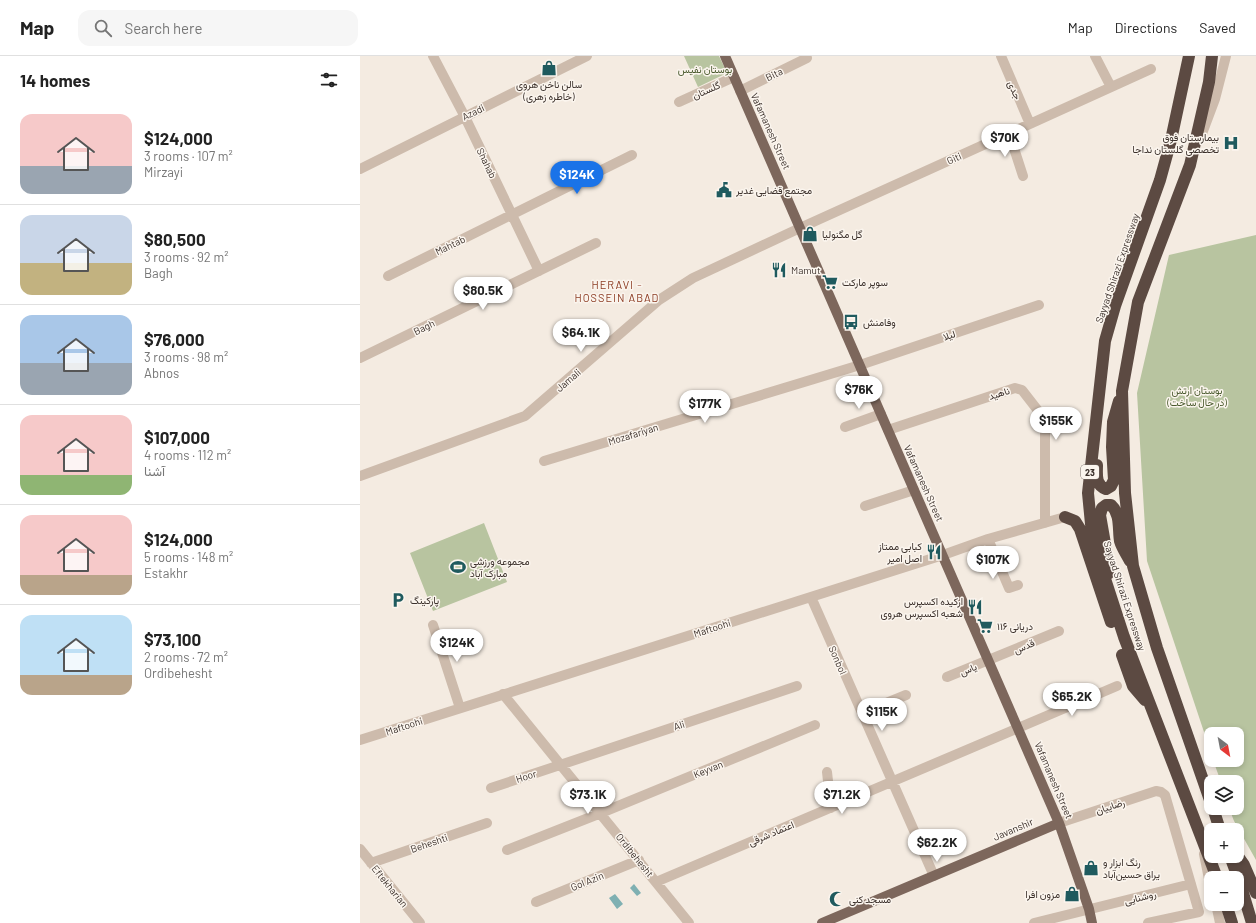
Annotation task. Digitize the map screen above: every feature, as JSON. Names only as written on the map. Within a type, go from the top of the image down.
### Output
[{"type":"highway","name":"Sayyad Shirazi Expressway","points":[[1189,56],[1171,140],[1160,180],[1115,306],[1105,341],[1088,493],[1091,524],[1097,554],[1124,637],[1214,871]]},
{"type":"highway","name":"Sayyad Shirazi Expressway","points":[[1204,783],[1157,648],[1133,566],[1125,493],[1122,391],[1138,302],[1190,165],[1209,82],[1212,56]]},
{"type":"highway","points":[[1096,412],[1097,480],[1101,487],[1106,489],[1111,486],[1114,480],[1112,447],[1113,422],[1122,391]]},
{"type":"highway","points":[[1109,590],[1107,555],[1100,515],[1102,508],[1106,506],[1111,505],[1115,509],[1120,543],[1133,566]]},
{"type":"highway","points":[[1065,517],[1075,521],[1080,529],[1133,686],[1152,709]]},
{"type":"highway","points":[[1233,863],[1252,923]]},
{"type":"highway","points":[[1243,863],[1256,893]]},
{"type":"highway","points":[[1228,911],[1232,923]]},
{"type":"main road","name":"Vafamanesh Street","points":[[725,56],[1059,823],[1089,909],[1092,923]]},
{"type":"main road","name":"Javanshir","points":[[822,923],[1059,823]]},
{"type":"street","name":"Shahab","points":[[433,56],[539,271]]},
{"type":"street","name":"Azadi","points":[[360,169],[587,56]]},
{"type":"street","name":"جدی","points":[[1001,56],[1030,124]]},
{"type":"street","points":[[1095,56],[1111,87]]},
{"type":"street","points":[[1190,165],[1215,99],[1226,56]]},
{"type":"street","name":"Bita","points":[[740,91],[808,58]]},
{"type":"street","name":"Giti","points":[[800,228],[1151,69]]},
{"type":"street","name":"گلستان","points":[[679,102],[734,77]]},
{"type":"street","points":[[1009,133],[1023,176]]},
{"type":"street","name":"Mahtab","points":[[388,276],[632,155]]},
{"type":"street","name":"Jamali","points":[[360,476],[525,416],[659,300],[693,278],[800,228]]},
{"type":"street","name":"Bagh","points":[[360,358],[596,243]]},
{"type":"street","name":"لیلا","points":[[860,365],[1039,305]]},
{"type":"street","name":"Mozafariyan","points":[[544,462],[860,365]]},
{"type":"street","name":"ناهید","points":[[888,430],[1015,388],[1022,390],[1043,417],[1045,422],[1045,523]]},
{"type":"street","points":[[844,427],[881,414]]},
{"type":"street","points":[[865,506],[914,490]]},
{"type":"street","name":"Maftoohi","points":[[360,740],[943,555],[988,539],[1065,517]]},
{"type":"street","points":[[988,539],[1009,588],[1018,585]]},
{"type":"street","name":"Sonbol","points":[[811,597],[934,876]]},
{"type":"street","points":[[433,625],[460,708]]},
{"type":"street","name":"قدس","points":[[988,660],[1059,631]]},
{"type":"street","name":"یاس","points":[[947,678],[988,660]]},
{"type":"street","name":"Ali","points":[[561,764],[797,686]]},
{"type":"street","name":"اعتماد شرقی","points":[[656,882],[1117,686]]},
{"type":"street","name":"Ordibehesht","points":[[503,694],[689,923]]},
{"type":"street","points":[[862,713],[906,695]]},
{"type":"street","name":"Keyvan","points":[[507,850],[815,725]]},
{"type":"street","name":"Hoor","points":[[491,788],[561,764]]},
{"type":"street","points":[[827,772],[831,808]]},
{"type":"street","name":"رضاییان","points":[[1059,823],[1156,791],[1160,792],[1165,795],[1191,884]]},
{"type":"street","name":"Beheshti","points":[[371,863],[487,823]]},
{"type":"street","points":[[1200,836],[1207,871]]},
{"type":"street","name":"Eftekharian","points":[[360,849],[420,923]]},
{"type":"street","name":"Gol Azin","points":[[536,902],[639,860]]},
{"type":"street","points":[[1148,923],[1199,912],[1191,884]]},
{"type":"street","name":"روشنایی","points":[[1034,923],[1191,884]]},
{"type":"street","points":[[1218,911],[1220,923]]},
{"type":"green space","name":"بوستان نفیس","points":[[684,56],[719,56],[727,73],[698,87]]},
{"type":"green space","name":"بوستان ارتش (در حال ساخت)","points":[[1256,235],[1256,860],[1244,839],[1244,823],[1235,823],[1232,815],[1244,815],[1244,775],[1218,775],[1216,767],[1244,767],[1244,727],[1204,727],[1204,732],[1147,561],[1137,393],[1169,255]]},
{"type":"green space","name":"مجموعه ورزشی مبارک آباد","points":[[484,523],[507,582],[433,611],[410,553]]},
{"type":"water","points":[[634,884],[641,893],[637,896],[630,888]]},
{"type":"water","points":[[615,894],[623,904],[617,909],[609,898]]},
{"type":"place","name":"سالن ناخن هروی (خاطره زهری)","points":[[549,68]]},
{"type":"place","name":"بیمارستان فوق تخصصی گلستان نداجا","points":[[1231,143]]},
{"type":"place","name":"مجتمع قضایی غدیر","points":[[724,190]]},
{"type":"place","name":"گل مگنولیا","points":[[810,234]]},
{"type":"place","name":"Mamut","points":[[779,270]]},
{"type":"place","name":"سوپر مارکت","points":[[830,282]]},
{"type":"place","name":"وفامنش","points":[[851,322]]},
{"type":"place","name":"کبابی ممتاز اصل امیر","points":[[934,552]]},
{"type":"place","name":"مجموعه ورزشی مبارک آباد","points":[[458,567]]},
{"type":"place","name":"پارکینگ","points":[[398,600]]},
{"type":"place","name":"ارکیده اکسپرس شعبه اکسپرس هروی","points":[[975,607]]},
{"type":"place","name":"دریانی ١١۶","points":[[985,626]]},
{"type":"place","name":"رنگ ابزار و یراق حسین‌آباد","points":[[1091,868]]},
{"type":"place","name":"مزون افرا","points":[[1072,894]]},
{"type":"place","name":"مسجد کنی","points":[[837,899]]},
{"type":"district","name":"HERAVI - HOSSEIN ABAD","points":[[617,290]]}]
